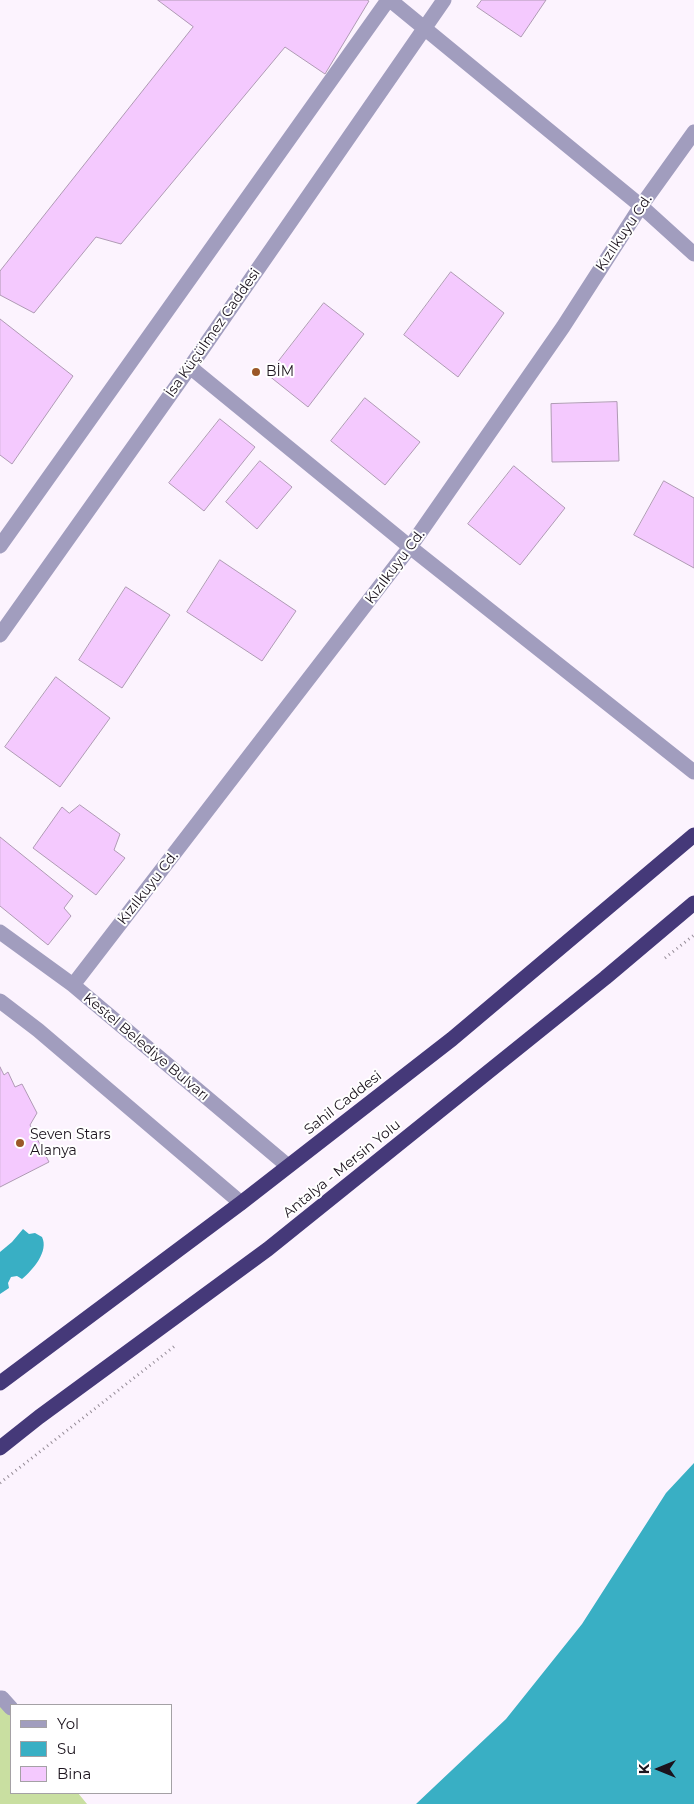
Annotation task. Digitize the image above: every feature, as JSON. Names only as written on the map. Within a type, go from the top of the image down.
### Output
[{"type":"highway","name":"Sahil Caddesi","points":[[0,1383],[241,1203],[452,1039],[694,835]]},
{"type":"highway","name":"Antalya - Mersin Yolu","points":[[0,1448],[39,1417],[268,1250],[606,978],[694,903]]},
{"type":"street","points":[[0,546],[389,0],[641,206],[694,254]]},
{"type":"street","name":"İsa Küçülmez Caddesi","points":[[0,635],[190,367],[444,0]]},
{"type":"street","name":"Kızılkuyu Cd.","points":[[73,985],[410,547],[563,326],[641,206],[694,132]]},
{"type":"street","points":[[190,367],[410,547],[694,772]]},
{"type":"street","name":"Kestel Belediye Bulvarı","points":[[0,932],[73,985],[288,1166]]},
{"type":"street","points":[[0,1001],[38,1030],[241,1203]]},
{"type":"street","points":[[0,1698],[10,1707]]},
{"type":"green space","points":[[0,1702],[10,1714],[10,1794],[79,1794],[87,1804],[0,1804]]},
{"type":"water","points":[[23,1229],[29,1234],[35,1233],[42,1237],[44,1242],[42,1254],[31,1271],[22,1279],[17,1276],[11,1277],[8,1283],[9,1288],[0,1294],[0,1252]]},
{"type":"water","points":[[694,1463],[694,1804],[416,1804],[506,1719],[582,1624],[666,1493]]},
{"type":"building","points":[[158,0],[369,1],[325,74],[285,47],[121,244],[96,237],[34,313],[0,295],[0,271],[193,27]]},
{"type":"building","points":[[482,0],[546,0],[521,37],[477,7]]},
{"type":"building","points":[[451,272],[504,313],[458,377],[404,335]]},
{"type":"building","points":[[324,303],[364,334],[308,407],[268,375]]},
{"type":"building","points":[[0,319],[73,376],[12,464],[0,455]]},
{"type":"building","points":[[365,398],[420,442],[385,485],[331,441]]},
{"type":"building","points":[[617,402],[619,461],[552,462],[551,404]]},
{"type":"building","points":[[220,419],[255,447],[204,511],[169,483]]},
{"type":"building","points":[[260,461],[292,487],[257,529],[226,502]]},
{"type":"building","points":[[514,466],[565,508],[520,565],[468,524]]},
{"type":"building","points":[[664,481],[694,498],[694,568],[634,535]]},
{"type":"building","points":[[220,560],[296,611],[262,661],[187,612]]},
{"type":"building","points":[[126,587],[170,615],[122,688],[79,660]]},
{"type":"building","points":[[56,677],[110,718],[60,787],[5,747]]},
{"type":"building","points":[[80,805],[120,834],[114,850],[125,858],[96,895],[33,848],[62,807],[69,813]]},
{"type":"building","points":[[0,837],[73,896],[64,908],[71,916],[48,945],[0,906]]},
{"type":"building","name":"Seven Stars Alanya","points":[[0,1067],[4,1075],[8,1072],[15,1087],[22,1084],[37,1113],[30,1125],[49,1162],[0,1187]]},
{"type":"place","name":"BİM","points":[[256,372]]},
{"type":"place","name":"Seven Stars Alanya","points":[[20,1143]]}]
